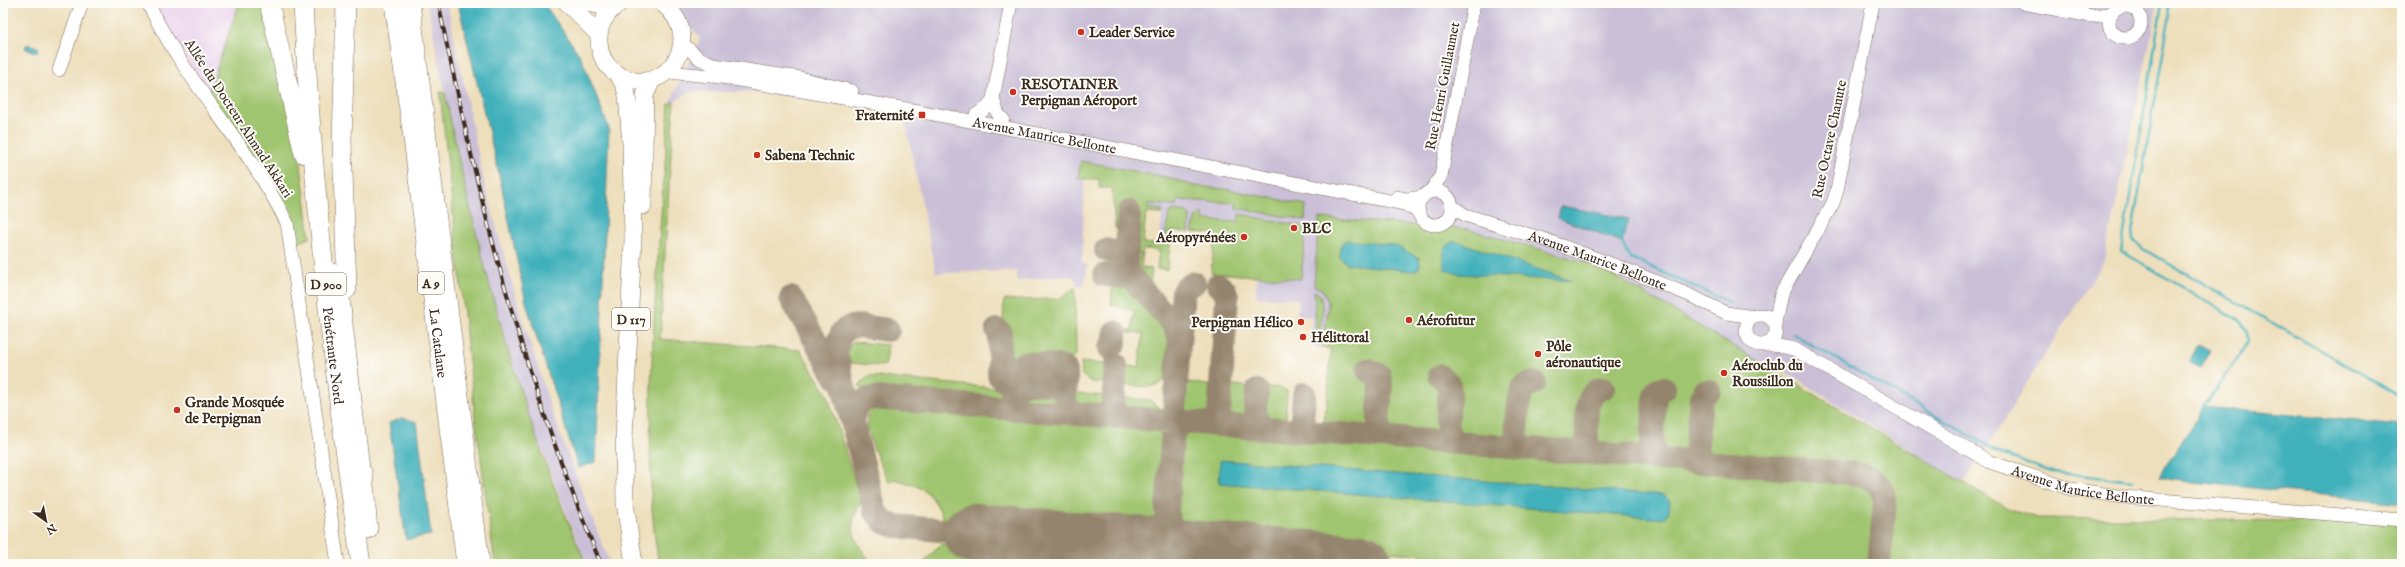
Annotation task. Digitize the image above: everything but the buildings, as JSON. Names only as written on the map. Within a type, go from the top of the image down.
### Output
[{"type":"highway","points":[[269,3],[304,156],[335,382]]},
{"type":"highway","name":"Pénétrante Nord","points":[[303,3],[318,208],[335,382],[368,561]]},
{"type":"highway","name":"Pénétrante Nord","points":[[315,3],[330,207],[368,561]]},
{"type":"highway","points":[[346,3],[342,142],[348,313],[368,561]]},
{"type":"highway","name":"La Catalane","points":[[394,3],[414,145],[466,564]]},
{"type":"highway","name":"La Catalane","points":[[410,3],[480,564]]},
{"type":"main road","points":[[567,3],[599,35]]},
{"type":"main road","points":[[590,3],[605,7],[617,5]]},
{"type":"main road","points":[[617,5],[607,14],[599,35],[603,58],[618,75],[634,80],[652,80],[667,72],[680,54],[682,43],[682,31],[677,11],[662,3]]},
{"type":"main road","name":"D 117","points":[[618,75],[624,84],[627,96],[631,144],[633,239],[624,439],[625,503],[634,564]]},
{"type":"main road","name":"D 117","points":[[640,564],[632,515],[632,429],[646,142],[646,95],[652,80]]},
{"type":"street","points":[[59,70],[82,3]]},
{"type":"street","name":"Allée du Docteur Ahmad Akkari","points":[[148,3],[175,50],[263,179],[287,223],[338,564]]},
{"type":"street","points":[[976,115],[988,107],[993,99],[1011,3]]},
{"type":"street","name":"Rue Henri Guillaumet","points":[[1427,194],[1441,176],[1474,3]]},
{"type":"street","name":"Rue Octave Chanute","points":[[1757,316],[1781,294],[1833,203],[1837,190],[1873,3]]},
{"type":"street","points":[[2023,3],[2110,20]]},
{"type":"street","name":"Avenue Maurice Bellonte","points":[[682,43],[699,58],[714,65],[800,78],[893,101],[1003,119],[1407,199],[1427,194]]},
{"type":"street","name":"Avenue Maurice Bellonte","points":[[667,72],[722,77],[975,121],[1405,204],[1419,212]]},
{"type":"street","points":[[993,99],[998,114],[1003,119]]},
{"type":"street","name":"Rue Henri Guillaumet","points":[[1441,176],[1449,201]]},
{"type":"street","points":[[1439,192],[1449,201],[1448,219],[1440,224],[1430,224],[1424,220],[1419,212],[1419,204],[1427,194],[1439,192]]},
{"type":"street","name":"Avenue Maurice Bellonte","points":[[1449,201],[1465,216]]},
{"type":"street","name":"Avenue Maurice Bellonte","points":[[1448,219],[1465,216],[1546,240],[1614,265],[1687,294],[1726,313],[1746,331]]},
{"type":"street","name":"Rue Octave Chanute","points":[[1776,326],[1781,294]]},
{"type":"street","name":"Avenue Maurice Bellonte","points":[[1726,313],[1757,316]]},
{"type":"street","points":[[1757,316],[1768,317],[1776,326],[1774,338],[1768,344],[1760,346],[1752,343],[1746,331],[1748,323],[1757,316]]},
{"type":"street","name":"Avenue Maurice Bellonte","points":[[1776,326],[1794,349]]},
{"type":"street","name":"Avenue Maurice Bellonte","points":[[1768,344],[1794,349],[1990,462],[2071,489],[2124,497],[2402,520]]},
{"type":"shaded area","points":[[152,3],[239,3],[208,94]]},
{"type":"shaded area","points":[[427,3],[447,3],[484,182],[515,294],[552,412],[610,564],[586,564],[530,419],[495,305],[464,189]]},
{"type":"shaded area","points":[[674,3],[2158,3],[2104,261],[1964,483],[1772,364],[1625,322],[1377,353],[1310,347],[1312,317],[1297,315],[1299,299],[1256,297],[1257,277],[1211,273],[1215,234],[1172,231],[1167,270],[1157,269],[1162,215],[1146,213],[1085,166],[1082,263],[1087,264],[1085,286],[1076,286],[1077,281],[1073,277],[1058,276],[1016,281],[1016,271],[936,273],[904,115],[761,92],[690,92],[669,104],[700,39]]},
{"type":"green space","points":[[239,3],[264,3],[300,157],[310,238],[295,244],[208,94]]},
{"type":"green space","points":[[440,92],[445,93],[471,213],[486,273],[521,391],[562,507],[586,564],[495,564],[475,416]]},
{"type":"green space","points":[[674,101],[660,339],[800,350],[827,394],[861,501],[853,525],[855,538],[866,556],[876,564],[659,564],[655,542],[651,498],[650,453],[652,351],[669,104]]},
{"type":"green space","points":[[1081,161],[1170,178],[1194,186],[1226,189],[1306,205],[1305,220],[1236,208],[1237,203],[1178,200],[1177,206],[1148,204],[1147,208],[1162,210],[1162,214],[1146,213],[1143,243],[1164,245],[1169,213],[1174,210],[1187,212],[1190,217],[1189,232],[1172,231],[1167,270],[1157,269],[1159,250],[1143,249],[1141,268],[1152,269],[1150,285],[1171,309],[1174,317],[1132,267],[1135,261],[1139,260],[1141,254],[1134,254],[1134,234],[1140,235],[1141,226],[1133,227],[1133,212],[1127,212],[1126,229],[1115,228],[1112,188],[1099,188],[1099,179],[1078,179]]},
{"type":"green space","points":[[1203,213],[1203,220],[1238,222],[1239,214],[1306,227],[1301,279],[1211,273],[1215,234],[1192,232],[1196,216]]},
{"type":"green space","points":[[1319,218],[1467,229],[1596,265],[2010,510],[2038,518],[2402,522],[2402,564],[1887,564],[1892,523],[1892,509],[1889,496],[1884,485],[1876,476],[1863,470],[1327,425],[1324,423],[1325,407],[1327,405],[1331,349],[1322,348],[1328,301],[1322,289],[1314,286]]},
{"type":"green space","points":[[1113,279],[1123,280],[1173,334],[1170,374],[1159,385],[1147,387],[1091,382],[1082,375],[1081,362],[1139,367],[1143,333],[1128,333],[1128,330],[1132,331],[1134,311],[1111,305]]},
{"type":"green space","points":[[1075,288],[1076,355],[1068,362],[1007,356],[1009,325],[1003,321],[1004,300],[1058,299]]},
{"type":"green space","points":[[1314,291],[1320,295],[1323,310],[1317,347]]},
{"type":"green space","points":[[854,342],[888,345],[886,364],[883,366],[851,363],[847,354],[849,347]]},
{"type":"green space","points":[[1029,370],[1057,372],[1059,380],[1021,377],[1022,372]]},
{"type":"green space","points":[[869,376],[1005,389],[1006,397],[1000,401],[866,391],[860,387],[860,384]]},
{"type":"green space","points":[[1189,382],[1212,386],[1210,416],[1197,417],[1187,410],[1182,399],[1182,386]]},
{"type":"green space","points":[[1233,385],[1245,386],[1250,390],[1249,415],[1242,420],[1228,419],[1225,415],[1226,390]]},
{"type":"green space","points":[[1269,387],[1282,388],[1287,391],[1286,417],[1283,422],[1267,422],[1262,415],[1263,391]]},
{"type":"green space","points":[[1026,389],[1055,392],[1058,400],[1053,405],[1024,403],[1021,401],[1020,393]]},
{"type":"green space","points":[[1074,393],[1149,400],[1160,408],[1147,412],[1073,406],[1071,403],[1071,396]]},
{"type":"green space","points":[[878,405],[1152,427],[1158,430],[1164,439],[1161,509],[1149,526],[1131,532],[943,518],[939,508],[930,495],[919,487],[894,479],[890,483],[874,450],[869,433],[867,415]]},
{"type":"green space","points":[[1197,429],[1865,483],[1873,489],[1879,500],[1874,564],[1542,564],[1207,538],[1187,530],[1180,522],[1175,508],[1179,446],[1186,434]]},
{"type":"green space","points":[[941,544],[1204,564],[922,564]]},
{"type":"water","points":[[458,3],[539,3],[547,8],[581,57],[609,128],[596,462],[578,468],[526,303],[500,179]]},
{"type":"water","points":[[29,44],[39,48],[37,53],[26,49],[25,46]]},
{"type":"water","points":[[1561,206],[1629,219],[1622,242],[1558,218]]},
{"type":"water","points":[[1346,240],[1394,245],[1419,258],[1420,265],[1418,269],[1413,271],[1348,264],[1340,258],[1340,247]]},
{"type":"water","points":[[1453,241],[1572,281],[1458,274],[1446,270],[1443,258],[1447,247]]},
{"type":"water","points":[[2199,344],[2211,350],[2200,368],[2189,361]]},
{"type":"water","points":[[2204,407],[2402,425],[2402,503],[2173,480],[2159,477]]},
{"type":"water","points":[[403,418],[417,422],[431,535],[406,540],[389,423]]},
{"type":"water","points":[[1220,460],[1664,495],[1670,501],[1669,512],[1663,519],[1219,483]]},
{"type":"waterway","points":[[2162,3],[2121,251],[2240,321],[2247,333],[2248,342],[2204,407]]},
{"type":"waterway","points":[[2168,3],[2169,19],[2132,232],[2133,240],[2143,249],[2402,397]]},
{"type":"waterway","points":[[1622,242],[1629,257],[1730,303]]},
{"type":"waterway","points":[[1793,334],[2004,455],[2052,472],[2133,481]]},
{"type":"taxiway","points":[[1129,212],[1126,268],[1130,276],[1174,325],[1179,336]]},
{"type":"taxiway","points":[[1106,250],[1121,254],[1126,264]]},
{"type":"taxiway","points":[[1105,275],[1127,277],[1134,280]]},
{"type":"taxiway","points":[[1194,283],[1186,287],[1183,291],[1167,510],[1171,530],[1178,541],[1184,545],[1210,552]]},
{"type":"taxiway","points":[[1218,285],[1225,290],[1227,297],[1219,414],[1221,420],[1227,426]]},
{"type":"taxiway","points":[[791,298],[836,377]]},
{"type":"taxiway","points":[[888,330],[860,326],[850,327],[843,331],[837,344],[836,353],[875,511],[884,522],[895,526],[973,533]]},
{"type":"taxiway","points":[[997,330],[1000,333],[999,375],[1011,385],[1014,390],[1016,386]]},
{"type":"taxiway","points":[[1110,348],[1115,343],[1115,332]]},
{"type":"taxiway","points":[[1001,408],[1012,401],[1016,369],[1024,363],[1058,366],[1065,369],[1065,401],[1070,411],[1077,414]]},
{"type":"taxiway","points":[[1112,417],[1116,365]]},
{"type":"taxiway","points":[[1368,370],[1379,375],[1381,383],[1379,409],[1380,426],[1382,433],[1388,438]]},
{"type":"taxiway","points":[[1440,376],[1449,384],[1448,424],[1451,438],[1456,443]]},
{"type":"taxiway","points":[[1006,381],[1058,385],[1065,394]]},
{"type":"taxiway","points":[[1527,449],[1518,441],[1518,414],[1520,398],[1524,387],[1534,383]]},
{"type":"taxiway","points":[[1596,454],[1588,448],[1587,410],[1592,396],[1596,391],[1603,388]]},
{"type":"taxiway","points":[[1660,459],[1655,454],[1652,446],[1655,395],[1658,389],[1664,388]]},
{"type":"taxiway","points":[[1257,391],[1255,407],[1256,417],[1265,428]]},
{"type":"taxiway","points":[[1700,462],[1696,455],[1701,398],[1704,392],[1709,391]]},
{"type":"taxiway","points":[[1304,394],[1302,422],[1311,432]]},
{"type":"taxiway","points":[[853,421],[854,412],[858,405],[864,400],[873,398],[1858,474],[1869,477],[1877,483],[1884,496],[1885,502],[1879,564]]},
{"type":"runway","points":[[973,533],[1363,564]]},
{"type":"railway","points":[[439,3],[473,163],[503,279],[557,452],[601,564]]},
{"type":"place","name":"Leader Service","points":[[1081,32]]},
{"type":"place","name":"RESOTAINER Perpignan Aéroport","points":[[1013,92]]},
{"type":"place","name":"Fraternité","points":[[922,115]]},
{"type":"place","name":"Sabena Technic","points":[[757,155]]},
{"type":"place","name":"BLC","points":[[1294,228]]},
{"type":"place","name":"Aéropyrénées","points":[[1244,237]]},
{"type":"place","name":"Aérofutur","points":[[1409,320]]},
{"type":"place","name":"Perpignan Hélico","points":[[1301,322]]},
{"type":"place","name":"Hélittoral","points":[[1303,337]]},
{"type":"place","name":"Pôle aéronautique","points":[[1538,354]]},
{"type":"place","name":"Aéroclub du Roussillon","points":[[1724,373]]},
{"type":"place","name":"Grande Mosquée de Perpignan","points":[[177,410]]}]
